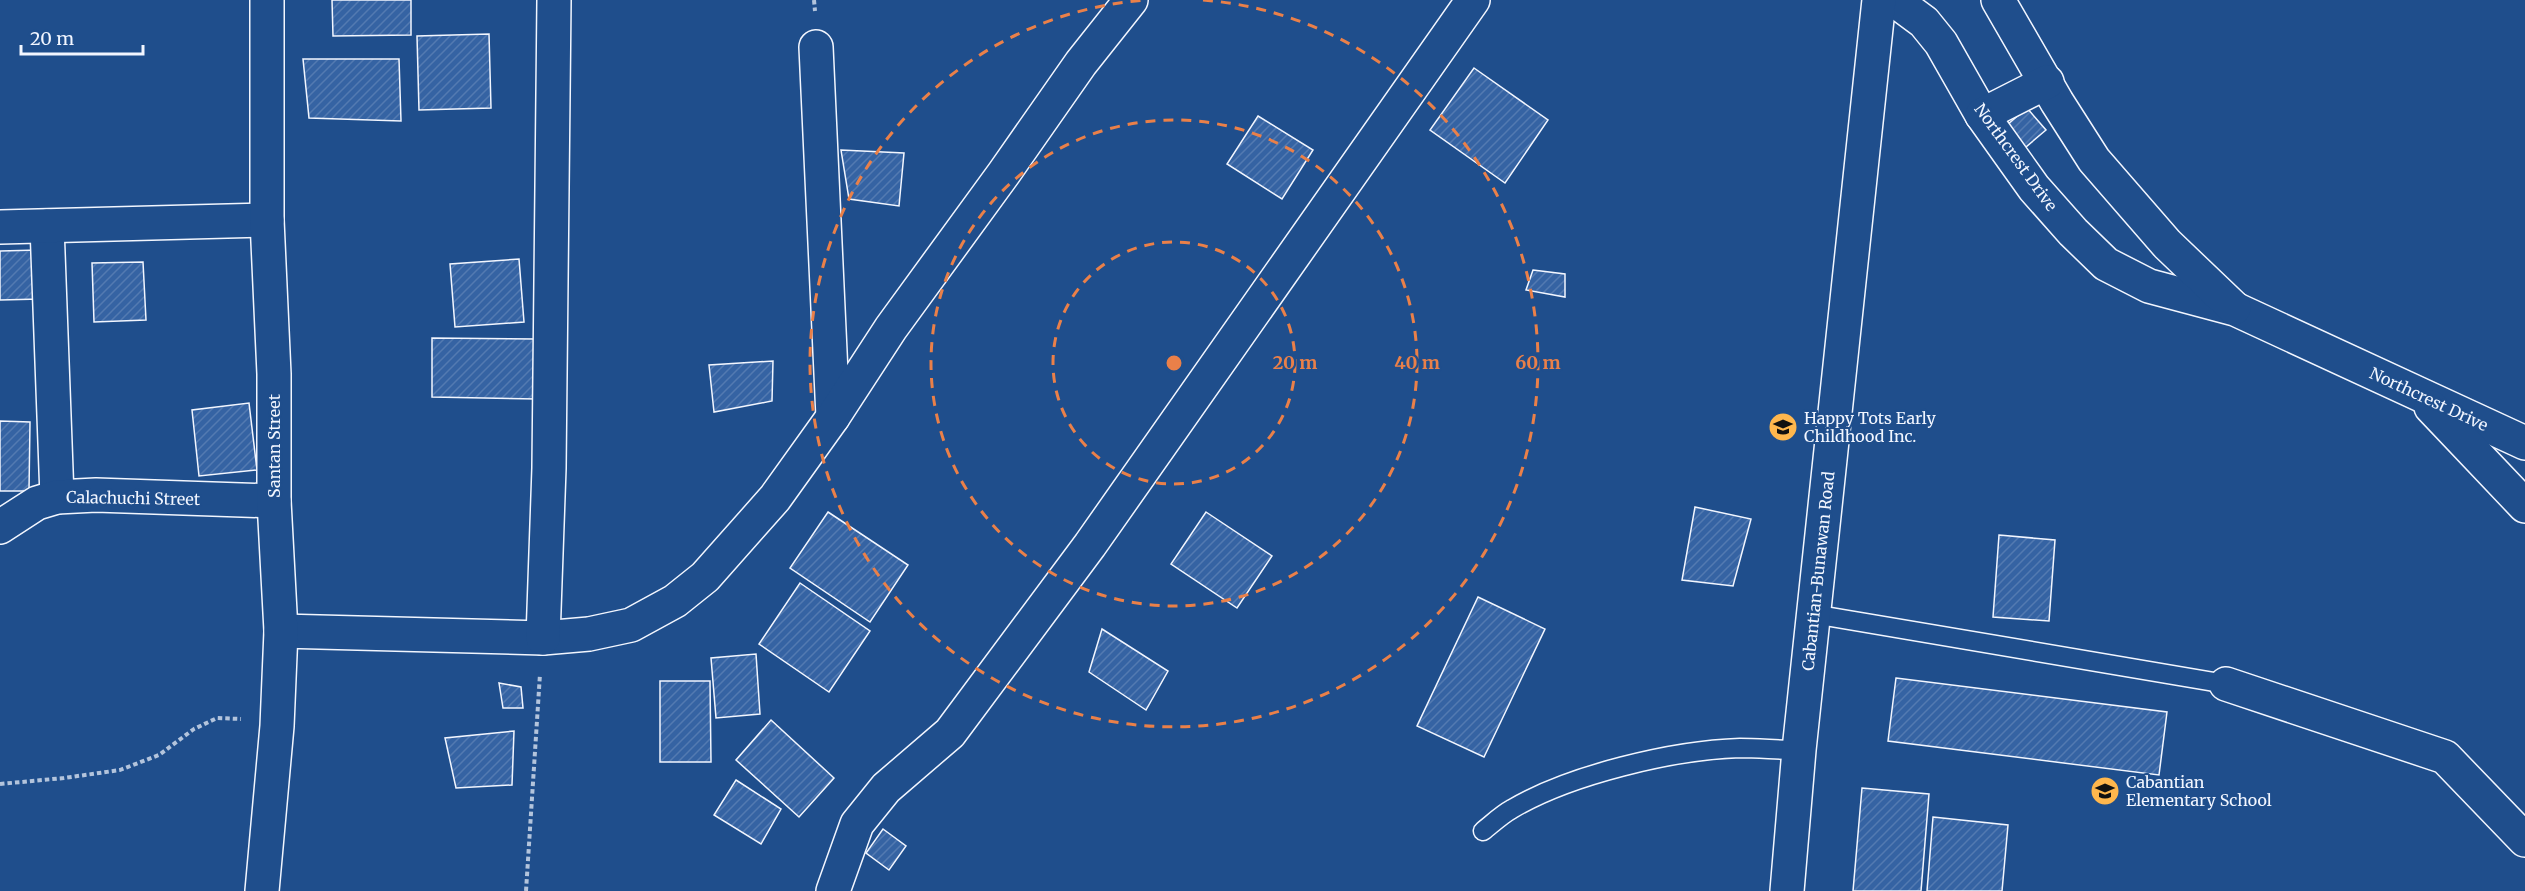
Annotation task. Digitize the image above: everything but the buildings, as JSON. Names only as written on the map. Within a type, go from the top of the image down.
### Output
[{"type":"street","name":"Santan Street","points":[[262,891],[277,726],[281,630],[274,501],[274,374],[267,220],[267,0]]},
{"type":"street","points":[[543,638],[549,468],[554,0]]},
{"type":"street","points":[[281,630],[543,638],[590,634],[631,625],[675,601],[705,577],[775,498],[833,417],[891,328],[1081,63],[1131,0]]},
{"type":"street","points":[[833,891],[857,824],[886,788],[950,733],[1026,633],[1097,536],[1473,0]]},
{"type":"street","name":"Cabantian-Bunawan Road","points":[[1787,891],[1813,614],[1879,0]]},
{"type":"street","name":"Northcrest Drive","points":[[1888,0],[1901,5],[1924,22],[1941,43],[1982,115],[2034,188],[2073,232],[2106,264],[2149,286],[2235,309],[2525,443]]},
{"type":"street","name":"Northcrest Drive","points":[[1998,0],[2094,160],[2167,244],[2235,309]]},
{"type":"street","points":[[816,47],[833,417]]},
{"type":"street","points":[[1982,115],[2047,82]]},
{"type":"street","points":[[0,226],[267,220]]},
{"type":"street","points":[[47,226],[57,496]]},
{"type":"street","points":[[2418,394],[2525,506]]},
{"type":"street","name":"Calachuchi Street","points":[[0,527],[37,503],[57,496],[96,495],[274,501]]},
{"type":"street","points":[[2226,684],[2445,757],[2525,840]]},
{"type":"lane","points":[[1813,614],[2226,684]]},
{"type":"lane","points":[[1483,831],[1511,810],[1549,791],[1604,772],[1663,759],[1739,748],[1799,750]]},
{"type":"path","points":[[526,891],[543,638]]},
{"type":"path","points":[[0,784],[120,770],[159,755],[194,729],[217,718],[243,719],[277,726]]},
{"type":"place","name":"Happy Tots Early Childhood Inc.","points":[[1783,427]]},
{"type":"place","name":"Cabantian Elementary School","points":[[2105,791]]}]
